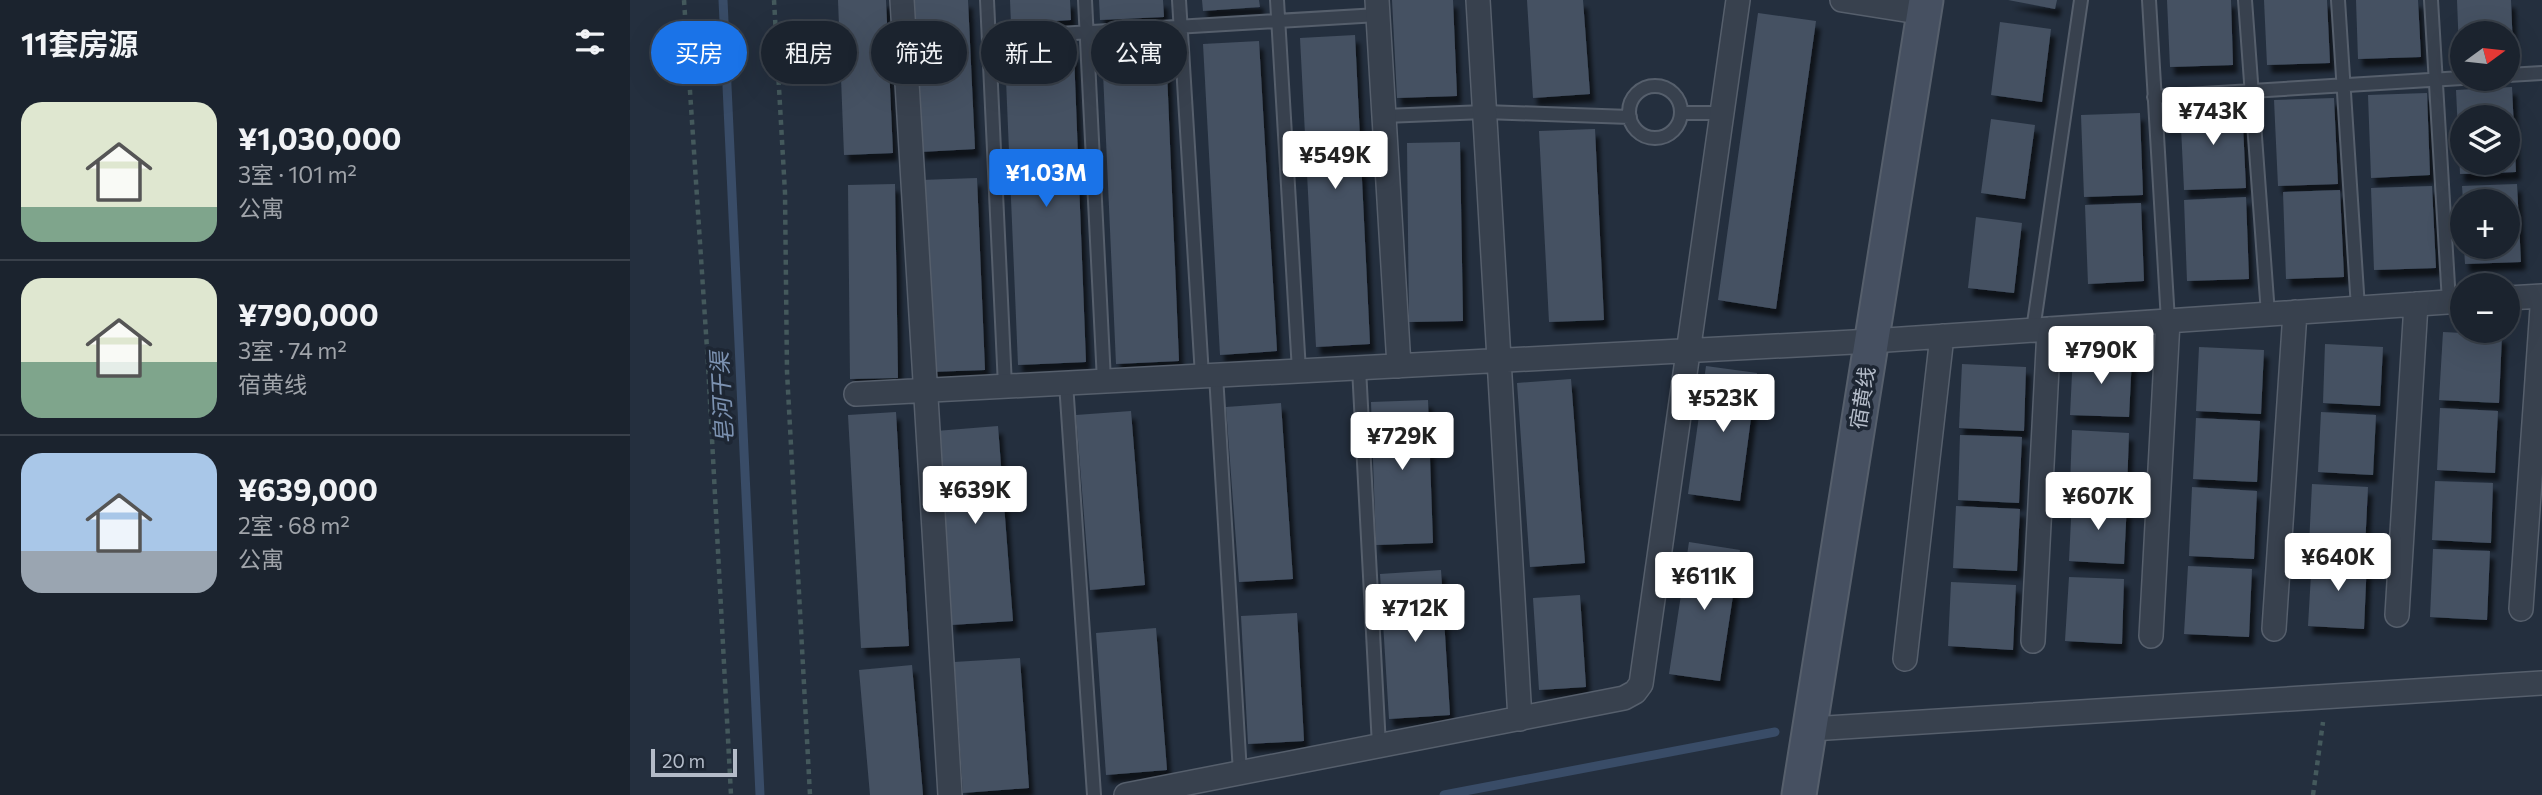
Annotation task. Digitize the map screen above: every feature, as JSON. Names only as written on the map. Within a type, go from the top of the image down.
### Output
[{"type":"main road","name":"宿黄线","points":[[1799,795],[1926,7]]},
{"type":"street","points":[[902,0],[950,795]]},
{"type":"street","points":[[1479,0],[1520,719]]},
{"type":"street","points":[[1126,795],[1624,698],[1635,692],[1641,684],[1738,0]]},
{"type":"street","points":[[1842,0],[1926,7]]},
{"type":"street","points":[[1377,7],[1399,366]]},
{"type":"street","points":[[2520,297],[2542,296]]},
{"type":"street","points":[[856,394],[1872,341],[2450,301]]},
{"type":"street","points":[[2397,615],[2416,304]]},
{"type":"street","points":[[2521,609],[2542,308]]},
{"type":"street","points":[[2274,629],[2295,313]]},
{"type":"street","points":[[2151,636],[2168,321]]},
{"type":"street","points":[[2033,641],[2041,330]]},
{"type":"street","points":[[1905,659],[1942,336]]},
{"type":"street","points":[[1811,729],[2542,683]]},
{"type":"lane","points":[[987,0],[988,21]]},
{"type":"lane","points":[[1085,0],[1104,381]]},
{"type":"lane","points":[[1179,0],[1181,21]]},
{"type":"lane","points":[[1277,0],[1299,371]]},
{"type":"lane","points":[[2041,330],[2081,0]]},
{"type":"lane","points":[[2149,0],[2168,321]]},
{"type":"lane","points":[[2245,0],[2268,314]]},
{"type":"lane","points":[[2338,0],[2358,308]]},
{"type":"lane","points":[[2431,0],[2453,273]]},
{"type":"lane","points":[[1187,26],[1278,20],[1377,7]]},
{"type":"lane","points":[[1077,33],[1091,32]]},
{"type":"lane","points":[[2520,74],[2542,73]]},
{"type":"lane","points":[[2154,97],[2450,78]]},
{"type":"lane","points":[[991,84],[1005,386]]},
{"type":"lane","points":[[1186,84],[1240,773]]},
{"type":"lane","points":[[1654,85],[1671,90],[1681,104],[1682,113],[1676,128],[1661,138],[1653,138],[1637,131],[1629,108],[1638,92],[1654,85]]},
{"type":"lane","points":[[1384,116],[1485,112],[1630,117]]},
{"type":"lane","points":[[1682,113],[1722,113]]},
{"type":"lane","points":[[1359,368],[1379,746]]},
{"type":"lane","points":[[1066,383],[1094,795]]},
{"type":"path","points":[[684,0],[708,364],[731,795]]},
{"type":"path","points":[[774,0],[785,193],[788,372],[810,795]]},
{"type":"path","points":[[2313,795],[2327,697]]},
{"type":"building","points":[[838,0],[886,0],[887,21],[871,21],[871,84],[890,84],[893,153],[844,155],[841,84],[857,84],[857,21],[839,21]]},
{"type":"building","points":[[913,0],[968,0],[975,149],[920,152],[917,84],[967,84],[967,21],[914,21]]},
{"type":"building","points":[[1010,0],[1070,0],[1071,20],[1011,21]]},
{"type":"building","points":[[1099,0],[1163,0],[1164,17],[1100,20]]},
{"type":"building","points":[[1202,0],[1259,0],[1260,7],[1203,11]]},
{"type":"building","points":[[1392,0],[1453,0],[1457,96],[1397,98]]},
{"type":"building","points":[[1527,0],[1583,0],[1590,94],[1533,98]]},
{"type":"building","points":[[2008,0],[2057,0],[2055,9]]},
{"type":"building","points":[[2167,0],[2231,0],[2233,65],[2170,67]]},
{"type":"building","points":[[2264,0],[2327,0],[2330,63],[2267,65]]},
{"type":"building","points":[[2356,0],[2418,0],[2421,57],[2358,59]]},
{"type":"building","points":[[2457,0],[2511,0],[2512,21],[2458,21]]},
{"type":"building","points":[[1758,13],[1816,21],[1776,309],[1718,300]]},
{"type":"building","points":[[2000,22],[2051,29],[2042,102],[1991,95]]},
{"type":"building","points":[[1355,35],[1370,344],[1316,347],[1300,38]]},
{"type":"building","points":[[1259,41],[1277,351],[1220,355],[1203,44]]},
{"type":"building","points":[[1006,84],[1075,84],[1086,362],[1018,365]]},
{"type":"building","points":[[1104,84],[1168,84],[1179,361],[1116,364]]},
{"type":"building","points":[[2456,91],[2512,91],[2513,105],[2457,105]]},
{"type":"building","points":[[2427,93],[2430,175],[2371,178],[2368,95]]},
{"type":"building","points":[[2334,98],[2338,184],[2278,186],[2274,100]]},
{"type":"building","points":[[2242,104],[2246,188],[2184,190],[2180,106]]},
{"type":"building","points":[[2140,113],[2143,195],[2084,197],[2081,115]]},
{"type":"building","points":[[1991,119],[2035,125],[2025,199],[1981,193]]},
{"type":"building","points":[[1595,129],[1604,320],[1549,322],[1539,131]]},
{"type":"building","points":[[1460,142],[1463,321],[1409,322],[1407,143]]},
{"type":"building","points":[[977,178],[985,370],[929,372],[921,180]]},
{"type":"building","points":[[895,184],[898,378],[850,379],[848,185]]},
{"type":"building","points":[[2517,184],[2517,189],[2462,189],[2462,186]]},
{"type":"building","points":[[2432,186],[2436,268],[2374,270],[2371,188]]},
{"type":"building","points":[[2340,190],[2344,277],[2286,279],[2283,192]]},
{"type":"building","points":[[2246,197],[2249,279],[2187,281],[2184,200]]},
{"type":"building","points":[[2141,203],[2144,281],[2088,284],[2085,205]]},
{"type":"building","points":[[1976,217],[2022,223],[2014,293],[1968,288]]},
{"type":"building","points":[[2520,242],[2521,262],[2465,264],[2465,259],[2520,259]]},
{"type":"building","points":[[2443,332],[2450,332],[2450,343],[2502,343],[2499,403],[2439,400]]},
{"type":"building","points":[[2325,344],[2383,347],[2380,406],[2323,403]]},
{"type":"building","points":[[2199,347],[2264,350],[2261,414],[2196,411]]},
{"type":"building","points":[[2073,354],[2132,357],[2129,417],[2070,415]]},
{"type":"building","points":[[1962,364],[2026,367],[2024,431],[1959,428]]},
{"type":"building","points":[[1706,366],[1757,373],[1740,501],[1688,494]]},
{"type":"building","points":[[1571,379],[1585,563],[1530,567],[1517,383]]},
{"type":"building","points":[[1428,400],[1433,543],[1376,545],[1371,402]]},
{"type":"building","points":[[1281,403],[1293,579],[1239,582],[1226,407]]},
{"type":"building","points":[[2440,408],[2498,411],[2495,473],[2437,470]]},
{"type":"building","points":[[1131,411],[1145,585],[1090,590],[1076,415]]},
{"type":"building","points":[[896,412],[909,646],[861,648],[848,415]]},
{"type":"building","points":[[2321,412],[2376,415],[2373,475],[2318,472]]},
{"type":"building","points":[[2196,418],[2260,421],[2257,482],[2193,479]]},
{"type":"building","points":[[998,426],[1013,621],[951,625],[936,431]]},
{"type":"building","points":[[2072,430],[2129,433],[2127,489],[2070,486]]},
{"type":"building","points":[[1960,435],[2022,437],[2019,503],[1958,500]]},
{"type":"building","points":[[2435,481],[2493,483],[2491,543],[2432,540]]},
{"type":"building","points":[[2312,484],[2368,487],[2365,548],[2309,545]]},
{"type":"building","points":[[2192,487],[2257,491],[2254,559],[2189,556]]},
{"type":"building","points":[[2072,499],[2127,502],[2124,564],[2069,561]]},
{"type":"building","points":[[1956,506],[2020,509],[2017,571],[1953,568]]},
{"type":"building","points":[[1689,542],[1740,550],[1720,681],[1669,674]]},
{"type":"building","points":[[2433,549],[2490,551],[2487,620],[2430,617]]},
{"type":"building","points":[[2312,557],[2367,560],[2364,629],[2308,626]]},
{"type":"building","points":[[2188,566],[2252,569],[2249,637],[2184,634]]},
{"type":"building","points":[[1441,570],[1450,715],[1389,719],[1380,574]]},
{"type":"building","points":[[2069,577],[2124,579],[2122,644],[2065,641]]},
{"type":"building","points":[[1951,582],[2016,585],[2013,650],[1948,646]]},
{"type":"building","points":[[1580,595],[1586,687],[1539,690],[1533,598]]},
{"type":"building","points":[[1297,613],[1304,741],[1248,744],[1241,616]]},
{"type":"building","points":[[1156,628],[1167,770],[1106,775],[1096,633]]},
{"type":"building","points":[[1020,658],[1029,788],[963,793],[954,662]]},
{"type":"building","points":[[912,665],[923,795],[870,795],[859,670]]},
{"type":"waterway","name":"皂河干渠","points":[[723,0],[760,795]]},
{"type":"waterway","points":[[1444,795],[1775,732]]}]
